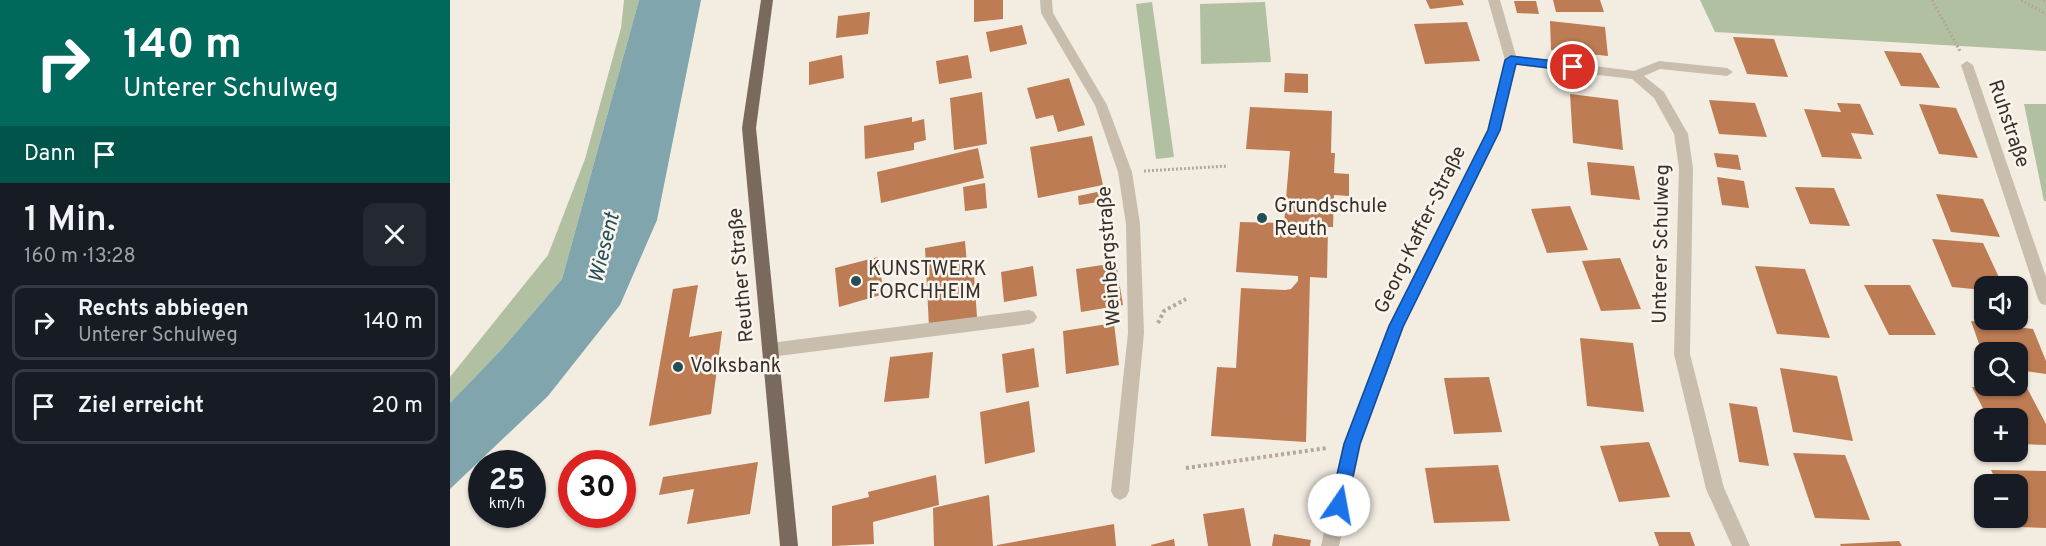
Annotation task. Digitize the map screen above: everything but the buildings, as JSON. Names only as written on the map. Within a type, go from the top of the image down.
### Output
[{"type":"main road","name":"Reuther Straße","points":[[767,0],[749,128],[789,546]]},
{"type":"street","name":"Weinbergstraße","points":[[1046,0],[1047,13],[1101,105],[1125,172],[1133,224],[1136,333],[1120,491]]},
{"type":"street","name":"Georg-Kaffer-Straße","points":[[1330,546],[1352,444],[1396,326],[1494,130],[1511,60],[1494,0]]},
{"type":"street","points":[[1511,60],[1635,75],[1659,65],[1726,72]]},
{"type":"street","name":"Ruhstraße","points":[[1967,65],[2046,299]]},
{"type":"street","name":"Unterer Schulweg","points":[[1635,75],[1659,95],[1681,134],[1686,168],[1682,354],[1715,489],[1741,546]]},
{"type":"street","points":[[770,350],[1029,317]]},
{"type":"path","points":[[1932,0],[1967,65]]},
{"type":"path","points":[[2021,0],[2046,14]]},
{"type":"path","points":[[1125,172],[1228,166]]},
{"type":"path","points":[[1136,333],[1156,327],[1164,311],[1186,299]]},
{"type":"path","points":[[1186,468],[1352,444]]},
{"type":"green space","points":[[624,0],[639,0],[562,279],[501,350],[450,403],[450,377],[548,255],[585,159],[621,28]]},
{"type":"green space","points":[[1700,0],[2046,0],[2046,51],[1715,32]]},
{"type":"green space","points":[[1152,2],[1174,157],[1156,159],[1136,4]]},
{"type":"green space","points":[[1265,2],[1271,62],[1201,64],[1200,4]]},
{"type":"green space","points":[[2024,104],[2046,104],[2046,201],[2044,201]]},
{"type":"water","name":"Wiesent","points":[[639,0],[701,0],[657,220],[620,305],[548,396],[491,450],[468,450],[468,472],[450,489],[450,403],[501,350],[562,279]]},
{"type":"place","name":"Grundschule Reuth","points":[[1262,218]]},
{"type":"place","name":"KUNSTWERK FORCHHEIM","points":[[856,281]]},
{"type":"place","name":"Volksbank","points":[[678,367]]},
{"type":"route","points":[[1339,505],[1352,444],[1396,326],[1494,130],[1511,60],[1573,67]]}]
